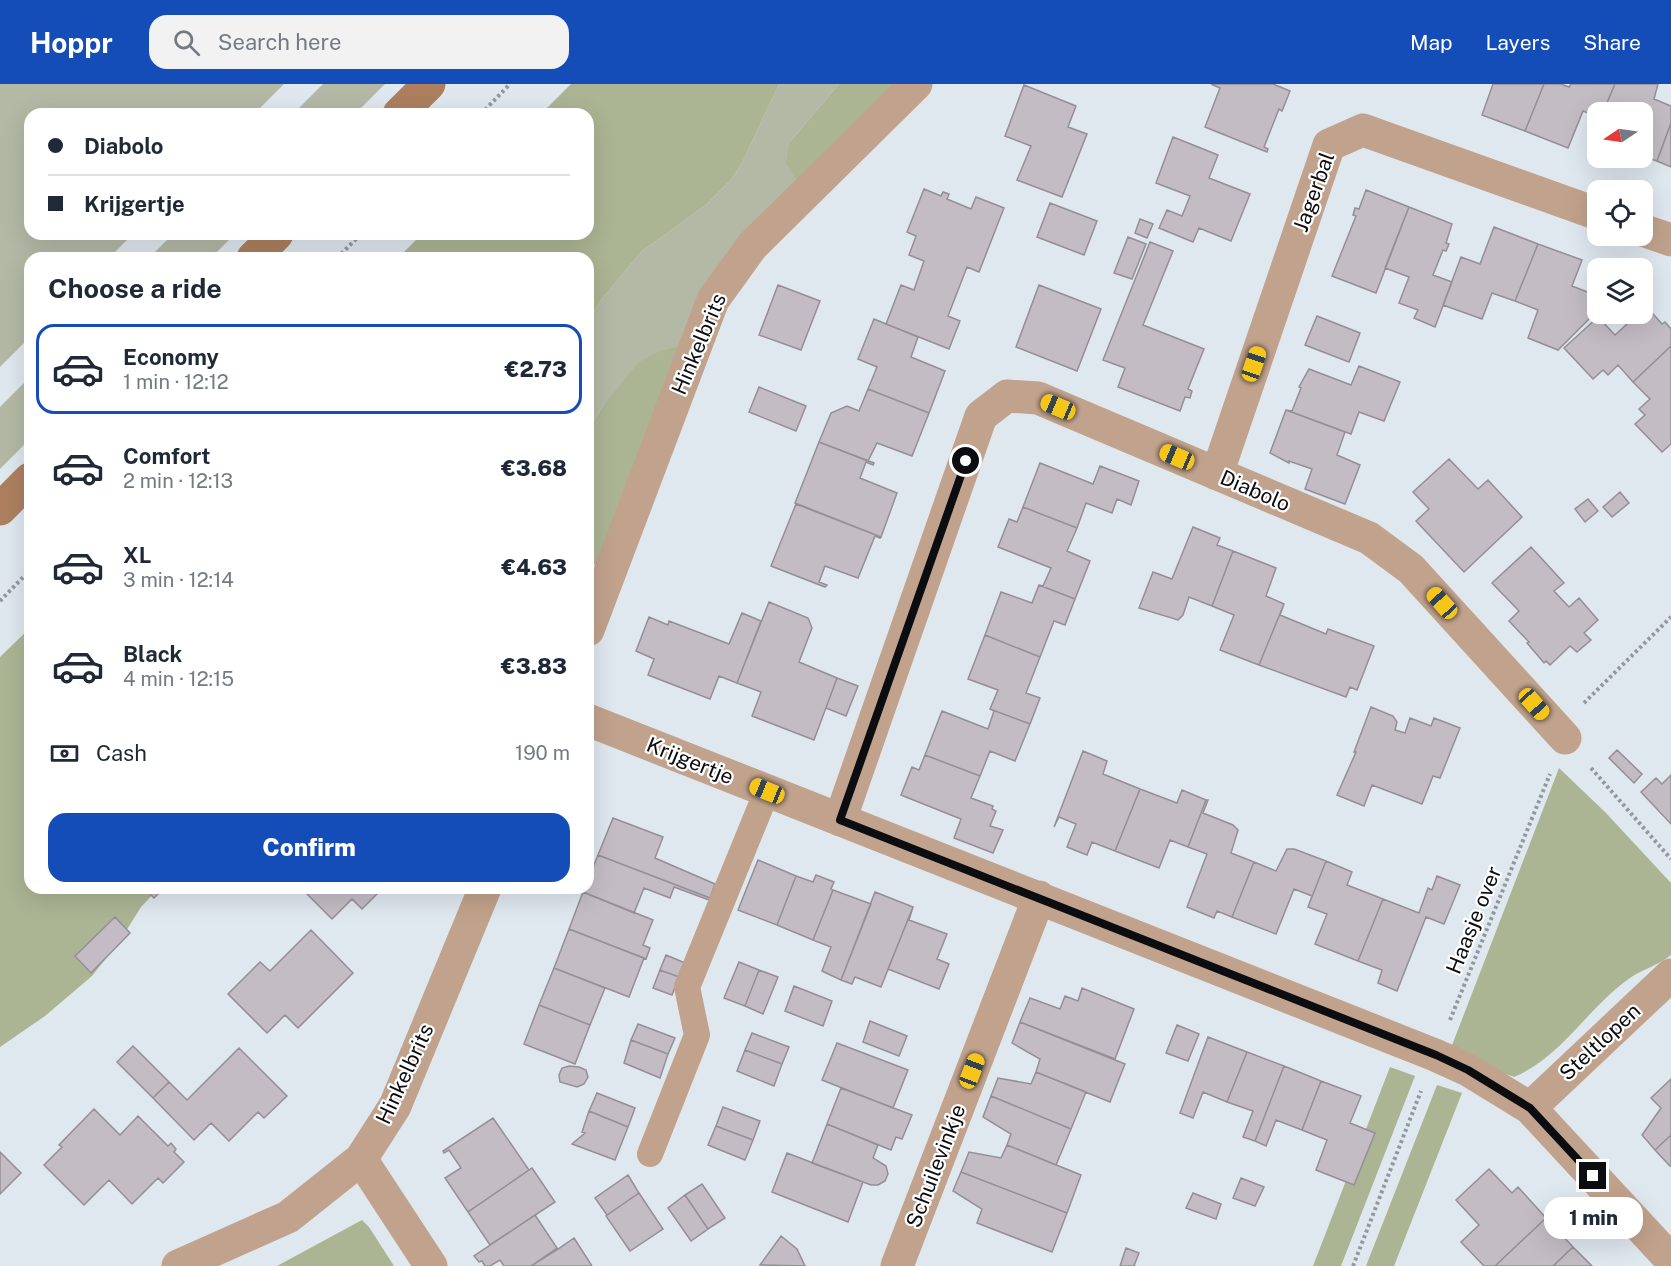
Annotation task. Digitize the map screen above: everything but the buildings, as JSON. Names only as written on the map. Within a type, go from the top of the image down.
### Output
[{"type":"main road","points":[[405,108],[429,84]]},
{"type":"main road","points":[[259,252],[271,240]]},
{"type":"main road","points":[[0,508],[24,485]]},
{"type":"street","name":"Hinkelbrits","points":[[594,614],[713,300],[752,246],[916,84]]},
{"type":"street","name":"Jagerbal","points":[[1217,474],[1329,145],[1363,130],[1587,210]]},
{"type":"street","points":[[1653,234],[1671,240]]},
{"type":"street","name":"Diabolo","points":[[840,820],[981,416],[1007,396],[1038,398],[1369,538],[1412,569],[1565,738]]},
{"type":"street","name":"Krijgertje","points":[[594,722],[1039,897],[1436,1055],[1468,1070],[1530,1108],[1671,1260]]},
{"type":"street","name":"Hinkelbrits","points":[[178,1266],[288,1217],[361,1159],[395,1106],[482,894]]},
{"type":"street","name":"Schuilevinkje","points":[[897,1266],[1039,897]]},
{"type":"street","name":"Steltlopen","points":[[1530,1108],[1671,975]]},
{"type":"street","points":[[361,1159],[431,1266]]},
{"type":"lane","points":[[650,1154],[697,1035],[687,987],[767,791]]},
{"type":"path","points":[[487,108],[510,84]]},
{"type":"path","points":[[343,252],[355,240]]},
{"type":"path","points":[[0,601],[24,576]]},
{"type":"path","name":"Haasje over","points":[[1353,1266],[1436,1055],[1579,708],[1671,617]]},
{"type":"path","points":[[1565,738],[1671,859]]},
{"type":"green space","points":[[0,84],[284,84],[260,108],[24,108],[24,240],[127,240],[115,252],[24,252],[24,343],[0,367]]},
{"type":"green space","points":[[323,84],[385,84],[361,108],[299,108]]},
{"type":"green space","points":[[571,84],[779,84],[743,161],[731,180],[707,204],[641,252],[601,300],[594,312],[594,252],[404,252],[416,240],[594,240],[594,108],[547,108]]},
{"type":"green space","points":[[779,84],[839,84],[789,143],[799,184],[691,344],[604,404],[594,421],[594,312],[601,300],[641,252],[707,204],[731,180],[743,161]]},
{"type":"green space","points":[[839,84],[899,84],[799,184],[786,163],[789,143]]},
{"type":"green space","points":[[167,240],[229,240],[217,252],[155,252]]},
{"type":"green space","points":[[691,344],[598,571],[594,564],[594,421],[604,404],[639,362],[660,351]]},
{"type":"green space","points":[[24,383],[24,445],[0,469],[0,407]]},
{"type":"green space","points":[[24,634],[24,894],[153,894],[141,907],[121,939],[92,976],[45,1016],[0,1047],[0,657]]},
{"type":"green space","points":[[1559,768],[1606,813],[1671,883],[1671,955],[1630,978],[1601,1003],[1561,1045],[1531,1068],[1514,1077],[1449,1053]]},
{"type":"green space","points":[[1390,1067],[1415,1076],[1341,1266],[1313,1266]]},
{"type":"green space","points":[[1437,1085],[1462,1093],[1394,1266],[1366,1266]]},
{"type":"green space","points":[[362,1220],[394,1266],[277,1266]]},
{"type":"route","points":[[966,461],[840,820],[1436,1055],[1468,1070],[1530,1108],[1593,1176]]}]
